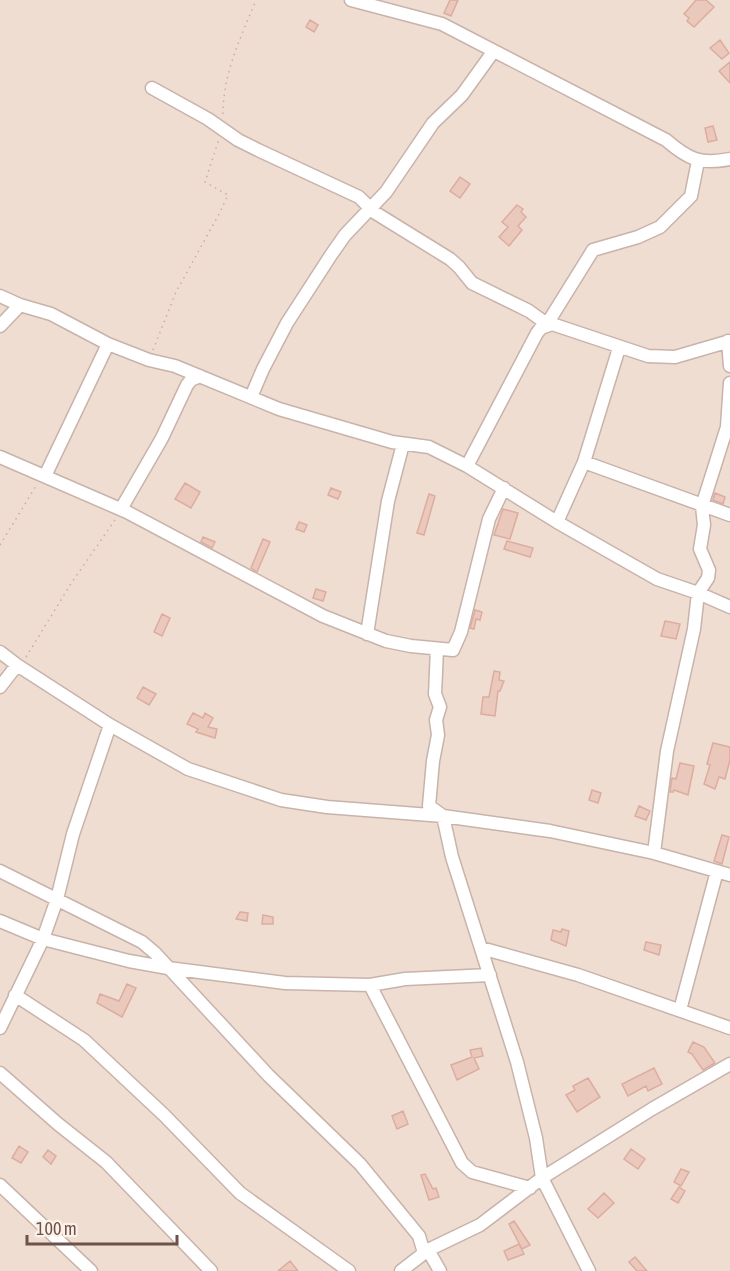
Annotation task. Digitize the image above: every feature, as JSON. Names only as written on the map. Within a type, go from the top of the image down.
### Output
[{"type":"street","points":[[351,0],[442,24],[666,140],[683,155],[698,161],[730,159]]},
{"type":"street","points":[[251,398],[278,341],[312,282],[345,235],[386,192],[433,123],[462,95],[493,52]]},
{"type":"street","points":[[152,88],[258,150],[359,197],[374,212],[450,259],[472,284],[529,311],[547,324],[563,326],[619,348],[648,356],[675,357],[729,341],[730,366]]},
{"type":"street","points":[[467,466],[537,333],[547,324],[593,250],[638,237],[660,227],[673,216],[691,196],[698,161]]},
{"type":"street","points":[[0,296],[20,305],[51,314],[108,344],[150,360],[175,366],[296,414],[404,444],[429,447],[467,466],[557,522],[657,579],[730,607]]},
{"type":"street","points":[[0,327],[20,305]]},
{"type":"street","points":[[45,476],[108,344]]},
{"type":"street","points":[[557,522],[584,462],[619,348]]},
{"type":"street","points":[[121,509],[162,438],[187,385],[191,380],[200,376]]},
{"type":"street","points":[[654,853],[667,751],[694,629],[698,593],[708,578],[709,570],[700,549],[704,525],[702,506],[727,427],[730,382]]},
{"type":"street","points":[[367,634],[388,501],[404,444]]},
{"type":"street","points":[[0,457],[121,509],[323,616],[394,642],[453,650],[489,519],[504,488]]},
{"type":"street","points":[[584,462],[730,515]]},
{"type":"street","points":[[437,649],[435,694],[440,707],[436,720],[438,735],[429,806],[443,816],[452,857],[517,1062],[536,1138],[542,1178],[589,1271]]},
{"type":"street","points":[[0,652],[110,725],[188,769],[281,800],[327,807],[443,816],[550,831],[654,853],[730,875]]},
{"type":"street","points":[[0,687],[18,666]]},
{"type":"street","points":[[0,1028],[43,939],[57,898],[73,834],[110,725]]},
{"type":"street","points":[[0,871],[142,942],[155,952],[270,1076],[360,1164],[419,1236],[440,1271]]},
{"type":"street","points":[[680,1010],[717,871]]},
{"type":"street","points":[[0,921],[43,939],[129,961],[285,983],[370,985],[405,979],[490,975]]},
{"type":"street","points":[[481,948],[578,975],[730,1028]]},
{"type":"street","points":[[370,985],[462,1163],[472,1172],[530,1188]]},
{"type":"street","points":[[15,995],[84,1040],[164,1115],[240,1193],[349,1271]]},
{"type":"street","points":[[400,1271],[426,1251],[480,1225],[542,1178],[652,1108],[730,1064]]},
{"type":"street","points":[[0,1073],[57,1124],[106,1162],[211,1271]]},
{"type":"street","points":[[0,1185],[92,1271]]},
{"type":"path","points":[[150,360],[176,292],[228,195],[205,182],[223,130],[223,99],[232,58],[256,0]]},
{"type":"path","points":[[0,545],[35,488],[45,476]]},
{"type":"path","points":[[18,666],[41,636],[72,582],[121,509]]},
{"type":"shaded area","points":[[0,0],[730,0],[730,1271],[0,1271]]},
{"type":"building","points":[[450,0],[458,0],[451,16],[444,13]]},
{"type":"building","points":[[696,0],[706,0],[714,7],[694,27],[687,21],[689,18],[684,14]]},
{"type":"building","points":[[310,20],[318,25],[314,32],[306,27]]},
{"type":"building","points":[[720,40],[729,53],[722,59],[710,48]]},
{"type":"building","points":[[730,62],[730,83],[719,71]]},
{"type":"building","points":[[713,126],[717,140],[708,142],[705,128]]},
{"type":"building","points":[[460,177],[470,184],[460,198],[450,191]]},
{"type":"building","points":[[517,205],[523,209],[521,212],[526,217],[518,226],[522,230],[509,246],[499,237],[508,227],[502,222]]},
{"type":"building","points":[[185,483],[200,492],[191,508],[175,499]]},
{"type":"building","points":[[331,488],[341,492],[338,499],[328,495]]},
{"type":"building","points":[[715,493],[725,497],[723,504],[713,500]]},
{"type":"building","points":[[429,494],[435,496],[424,535],[417,533]]},
{"type":"building","points":[[503,509],[518,513],[510,539],[494,535]]},
{"type":"building","points":[[299,522],[307,525],[304,532],[296,529]]},
{"type":"building","points":[[203,537],[215,542],[212,548],[201,542]]},
{"type":"building","points":[[263,539],[270,542],[257,572],[251,568]]},
{"type":"building","points":[[507,541],[533,548],[530,557],[504,549]]},
{"type":"building","points":[[316,589],[326,592],[323,601],[313,598]]},
{"type":"building","points":[[475,610],[482,612],[480,620],[476,619],[474,629],[470,628]]},
{"type":"building","points":[[162,614],[170,618],[162,636],[154,632]]},
{"type":"building","points":[[665,621],[680,624],[676,639],[661,636]]},
{"type":"building","points":[[494,671],[500,672],[499,680],[504,681],[498,691],[495,716],[481,714],[483,697],[489,697]]},
{"type":"building","points":[[143,687],[156,694],[149,705],[137,698]]},
{"type":"building","points":[[193,713],[203,718],[205,713],[213,718],[208,727],[217,729],[215,738],[196,732],[198,729],[187,724]]},
{"type":"building","points":[[713,743],[730,747],[730,760],[725,779],[719,777],[715,789],[704,784]]},
{"type":"building","points":[[680,763],[694,766],[688,795],[674,790],[670,792],[672,778],[676,779]]},
{"type":"building","points":[[592,790],[601,793],[598,803],[589,800]]},
{"type":"building","points":[[639,806],[650,811],[646,820],[635,816]]},
{"type":"building","points":[[722,835],[729,837],[722,864],[714,861]]},
{"type":"building","points":[[240,912],[248,913],[247,921],[236,919]]},
{"type":"building","points":[[263,915],[273,917],[273,924],[262,924]]},
{"type":"building","points":[[562,929],[569,931],[566,946],[551,940],[553,930],[561,932]]},
{"type":"building","points":[[646,942],[661,945],[659,955],[644,950]]},
{"type":"building","points":[[127,984],[136,988],[122,1017],[97,1003],[100,994],[119,1001]]},
{"type":"building","points":[[693,1042],[704,1047],[715,1063],[703,1070],[688,1052]]},
{"type":"building","points":[[481,1048],[483,1056],[474,1058],[479,1069],[457,1080],[451,1065],[472,1057],[470,1050]]},
{"type":"building","points":[[654,1068],[662,1084],[648,1091],[646,1086],[628,1096],[622,1084]]},
{"type":"building","points":[[588,1078],[600,1097],[577,1112],[566,1095],[575,1090],[573,1086]]},
{"type":"building","points":[[403,1111],[408,1124],[397,1129],[392,1116]]},
{"type":"building","points":[[19,1146],[28,1152],[21,1163],[12,1158]]},
{"type":"building","points":[[631,1149],[645,1159],[638,1169],[624,1159]]},
{"type":"building","points":[[48,1150],[56,1156],[51,1164],[43,1157]]},
{"type":"building","points":[[681,1169],[689,1172],[681,1186],[674,1182]]},
{"type":"building","points":[[425,1174],[433,1189],[436,1188],[439,1197],[429,1200],[421,1175]]},
{"type":"building","points":[[679,1187],[685,1191],[678,1203],[671,1199]]},
{"type":"building","points":[[604,1193],[614,1203],[598,1218],[588,1209]]},
{"type":"building","points":[[514,1221],[530,1245],[522,1249],[509,1224]]},
{"type":"building","points":[[519,1244],[524,1254],[508,1260],[504,1251]]},
{"type":"building","points":[[635,1257],[647,1271],[637,1271],[629,1262]]},
{"type":"building","points":[[290,1261],[298,1271],[278,1271]]}]
